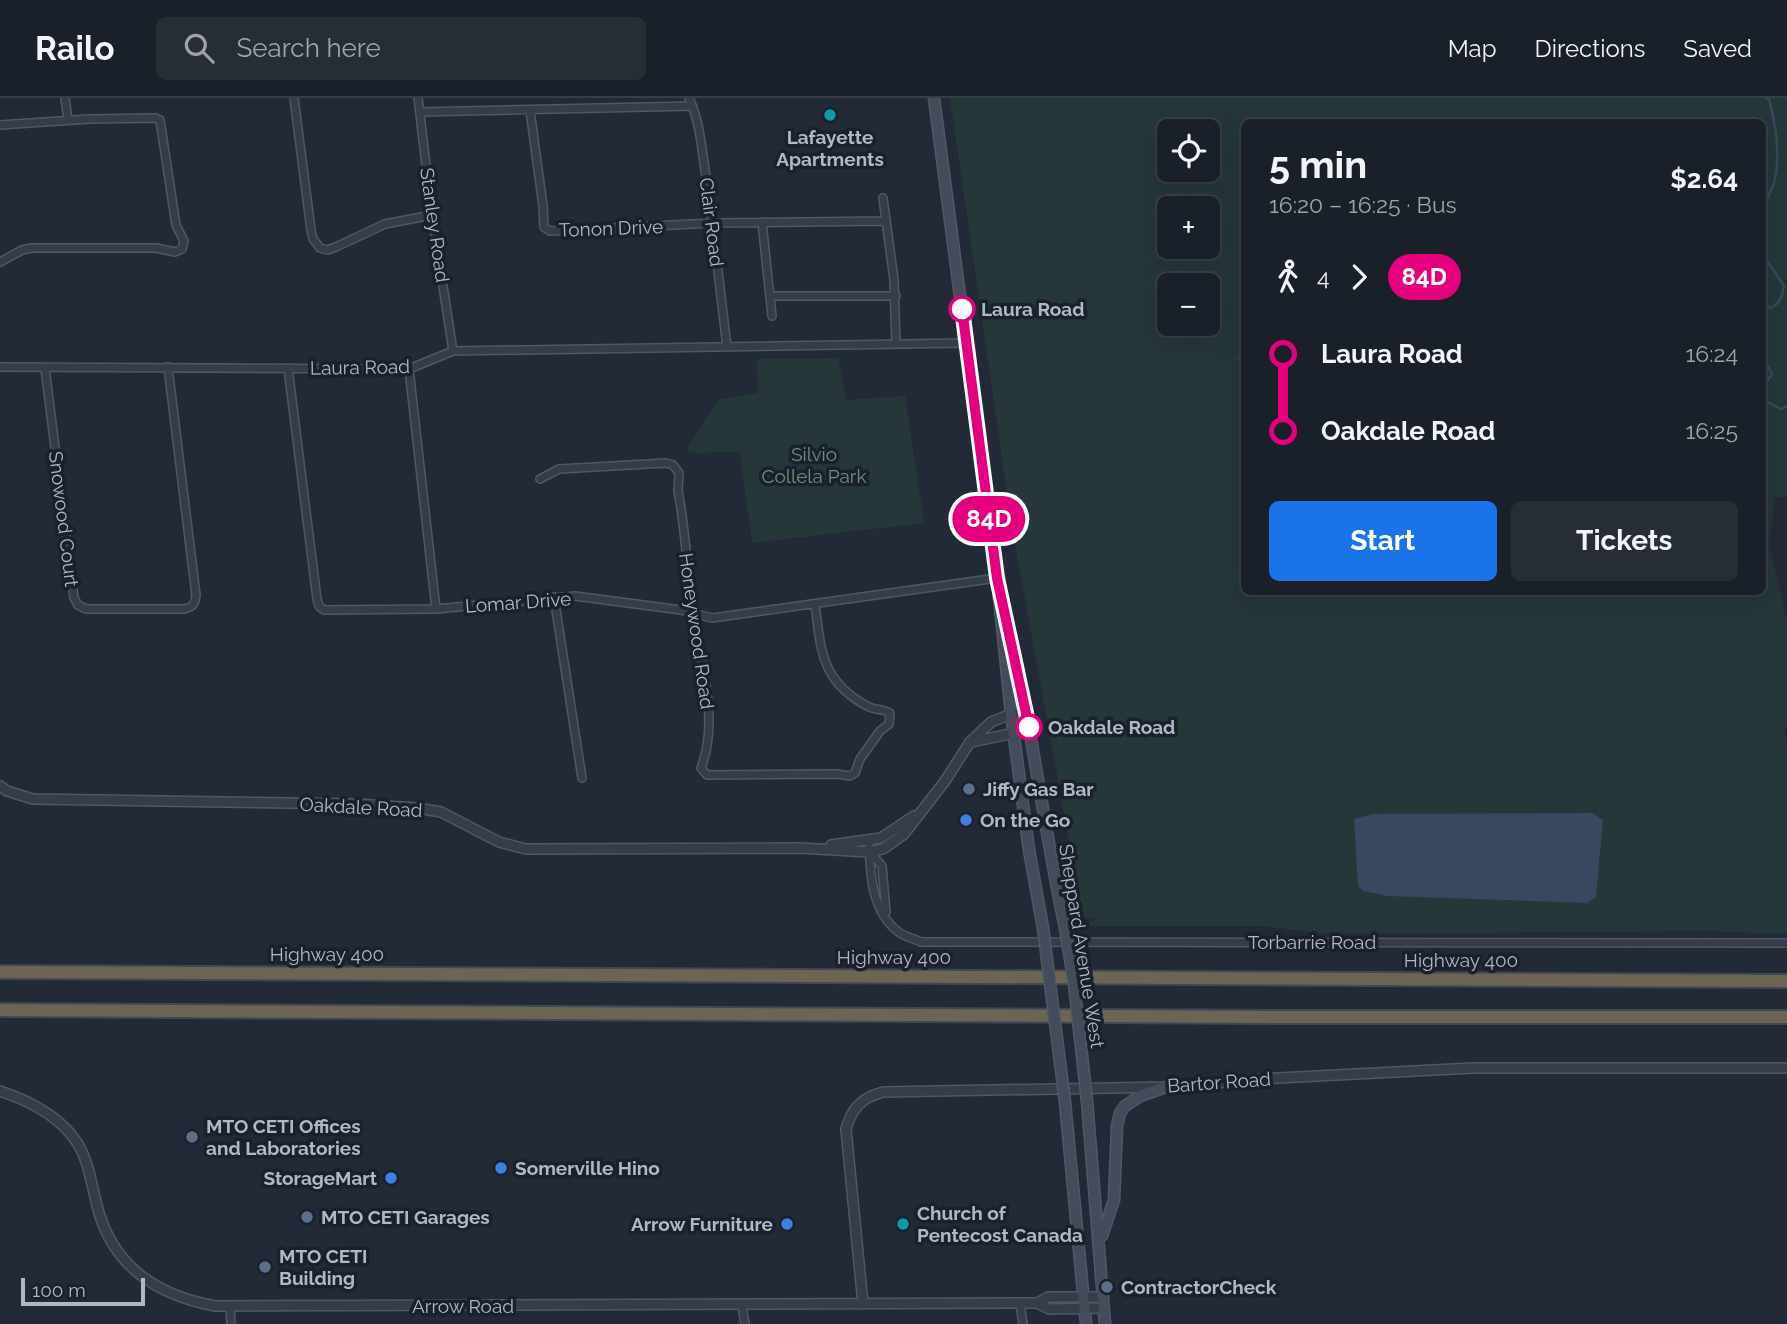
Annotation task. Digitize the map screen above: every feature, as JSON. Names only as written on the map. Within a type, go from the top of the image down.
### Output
[{"type":"highway","name":"Highway 400","points":[[0,972],[1787,981]]},
{"type":"highway","points":[[0,1010],[1787,1017]]},
{"type":"main road","name":"Sheppard Avenue West","points":[[934,98],[997,578],[1011,714],[1029,850],[1043,928],[1065,1101],[1086,1324]]},
{"type":"main road","name":"Sheppard Avenue West","points":[[997,578],[1029,727],[1074,984],[1087,1101],[1105,1324]]},
{"type":"main road","points":[[1100,1247],[1114,1200],[1117,1126],[1121,1113],[1125,1106],[1140,1096],[1166,1087]]},
{"type":"street","points":[[65,98],[68,120]]},
{"type":"street","points":[[294,98],[311,230],[313,239],[320,248],[328,250],[394,221],[432,215]]},
{"type":"street","name":"Stanley Road","points":[[418,98],[432,215],[453,351]]},
{"type":"street","points":[[420,113],[691,102]]},
{"type":"street","name":"Clair Road","points":[[691,102],[713,223],[727,347]]},
{"type":"street","name":"Tonon Drive","points":[[530,110],[544,227],[550,230],[713,223]]},
{"type":"street","points":[[0,125],[68,120],[160,120],[176,225],[184,241],[182,249],[175,252],[156,248],[32,248],[22,250],[0,262]]},
{"type":"street","points":[[883,198],[896,296],[896,344]]},
{"type":"street","points":[[713,223],[886,221]]},
{"type":"street","points":[[762,222],[772,316]]},
{"type":"street","points":[[770,296],[896,296]]},
{"type":"street","name":"Laura Road","points":[[0,367],[409,369],[453,351],[966,343]]},
{"type":"street","name":"Snowood Court","points":[[45,369],[74,598],[78,605],[86,609],[184,609],[192,607],[196,595],[191,572],[168,367]]},
{"type":"street","name":"Lomar Drive","points":[[288,368],[319,606],[331,611],[436,609],[575,596],[712,618],[997,578]]},
{"type":"street","points":[[409,369],[436,609]]},
{"type":"street","name":"Honeywood Road","points":[[540,479],[559,469],[666,463],[679,473],[678,491],[693,613],[708,704],[707,751],[701,768],[707,775],[850,776],[855,773],[860,759],[880,731],[889,724],[889,712],[873,709],[855,697],[826,667],[815,604]]},
{"type":"street","points":[[554,597],[582,778]]},
{"type":"street","name":"Oakdale Road","points":[[0,786],[33,799],[356,804],[416,808],[441,813],[499,842],[526,849],[800,848],[869,852],[883,849],[904,834],[970,742],[991,722],[1011,714],[1026,712]]},
{"type":"street","points":[[970,742],[1014,733],[1029,727]]},
{"type":"street","name":"Oakdale Road","points":[[800,848],[881,838],[921,811]]},
{"type":"street","points":[[869,841],[874,897],[887,918]]},
{"type":"street","points":[[869,852],[882,866],[887,918]]},
{"type":"street","name":"Torbarrie Road","points":[[887,918],[900,933],[921,942],[1787,943]]},
{"type":"street","name":"Bartor Road","points":[[863,1304],[846,1129],[851,1114],[859,1103],[869,1096],[893,1092],[1166,1087],[1473,1068],[1787,1068]]},
{"type":"street","name":"Arrow Road","points":[[0,1091],[34,1105],[62,1125],[85,1158],[100,1217],[120,1254],[138,1274],[162,1290],[189,1301],[230,1307],[1037,1303],[1049,1308],[1104,1308]]},
{"type":"street","name":"Arrow Road","points":[[1037,1303],[1048,1297],[1103,1297]]},
{"type":"street","points":[[1020,1303],[1023,1324]]},
{"type":"street","points":[[742,1306],[745,1324]]},
{"type":"street","points":[[230,1307],[231,1324]]},
{"type":"green space","points":[[950,98],[1787,98],[1787,496],[1775,498],[1769,545],[1787,618],[1787,934],[1706,931],[1326,934],[1265,926],[1086,926],[1096,918],[1083,918],[1012,527]]},
{"type":"green space","name":"Silvio Collela Park","points":[[838,358],[846,400],[905,396],[924,523],[752,543],[740,452],[691,453],[686,449],[719,399],[758,393],[757,359]]},
{"type":"water","points":[[1592,813],[1603,820],[1596,897],[1587,903],[1387,896],[1363,891],[1358,886],[1354,819],[1373,814]]},
{"type":"waterway","points":[[1766,98],[1769,99],[1774,119],[1777,162],[1774,183],[1766,200]]},
{"type":"waterway","points":[[1766,259],[1784,286],[1780,299],[1774,306],[1771,308],[1766,305]]},
{"type":"waterway","points":[[1766,364],[1772,374],[1766,383]]},
{"type":"waterway","points":[[1766,401],[1781,409],[1787,407]]},
{"type":"bus line","name":"84D","points":[[962,309],[997,578],[1029,727]]},
{"type":"place","name":"Lafayette Apartments","points":[[830,115]]},
{"type":"place","name":"Laura Road","points":[[962,309]]},
{"type":"place","name":"Oakdale Road","points":[[1029,727]]},
{"type":"place","name":"Jiffy Gas Bar","points":[[969,789]]},
{"type":"place","name":"On the Go","points":[[966,820]]},
{"type":"place","name":"MTO CETI Offices and Laboratories","points":[[192,1137]]},
{"type":"place","name":"Somerville Hino","points":[[501,1168]]},
{"type":"place","name":"StorageMart","points":[[391,1178]]},
{"type":"place","name":"MTO CETI Garages","points":[[307,1217]]},
{"type":"place","name":"Arrow Furniture","points":[[787,1224]]},
{"type":"place","name":"Church of Pentecost Canada","points":[[903,1224]]},
{"type":"place","name":"MTO CETI Building","points":[[265,1267]]},
{"type":"place","name":"ContractorCheck","points":[[1107,1287]]}]
